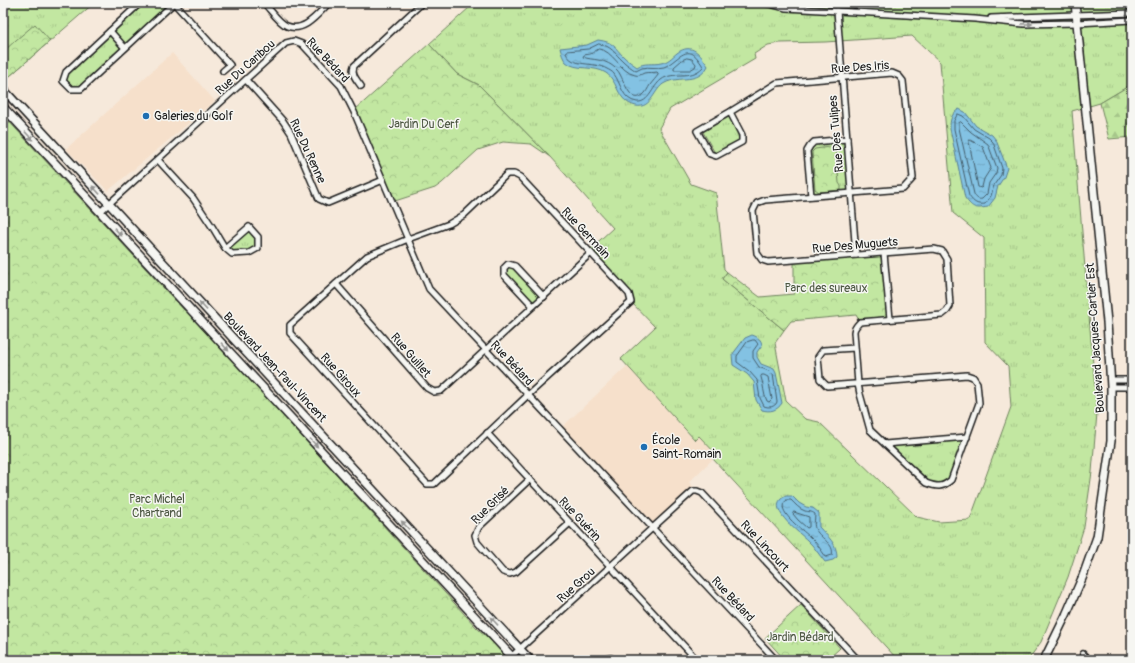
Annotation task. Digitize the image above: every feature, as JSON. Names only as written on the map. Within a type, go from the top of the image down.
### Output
[{"type":"street","points":[[140,3],[66,72],[63,81],[71,89],[80,89],[174,3],[230,65],[223,71]]},
{"type":"street","points":[[264,3],[286,25],[294,27],[302,26],[309,22],[329,3]]},
{"type":"street","points":[[361,86],[353,75],[352,71],[354,66],[422,3]]},
{"type":"street","points":[[766,3],[786,8],[975,19],[1024,24],[1132,20]]},
{"type":"street","name":"Boulevard Jacques-Cartier Est","points":[[1044,660],[1080,583],[1097,537],[1111,442],[1111,384],[1106,314],[1075,3]]},
{"type":"street","name":"Rue Des Tulipes","points":[[837,11],[856,255]]},
{"type":"street","points":[[975,19],[1132,13]]},
{"type":"street","points":[[110,31],[125,48]]},
{"type":"street","name":"Rue Du Caribou","points":[[100,212],[286,43],[294,41]]},
{"type":"street","name":"Rue Bédard","points":[[294,41],[302,44],[341,86],[354,112],[429,289],[776,660]]},
{"type":"street","name":"Rue Des Iris","points":[[730,112],[742,135],[742,142],[716,156],[710,154],[697,131],[777,83],[892,73],[899,76],[903,81],[913,178],[903,189],[851,193]]},
{"type":"street","name":"Rue Du Renne","points":[[246,80],[283,121],[291,133],[319,199],[328,203],[383,180]]},
{"type":"street","name":"Boulevard Jean-Paul-Vincent","points":[[3,89],[530,660]]},
{"type":"street","name":"Boulevard Jean-Paul-Vincent","points":[[3,107],[514,658]]},
{"type":"street","points":[[811,196],[807,151],[810,146],[814,142],[847,139]]},
{"type":"street","points":[[158,160],[193,198],[224,248],[232,254],[249,253],[258,248],[258,237],[249,226],[224,248]]},
{"type":"street","name":"Rue Germain","points":[[408,239],[449,224],[464,215],[507,174],[514,174],[520,177],[629,294],[631,302],[528,395]]},
{"type":"street","name":"Rue Des Muguets","points":[[851,193],[765,200],[757,202],[753,211],[757,253],[762,260],[768,262],[934,249],[942,251],[947,259],[950,306],[947,312],[942,315],[860,322],[856,325],[854,331],[855,348]]},
{"type":"street","name":"Rue Giroux","points":[[408,239],[367,256],[290,325],[290,334],[427,484],[434,484],[487,434]]},
{"type":"street","name":"Rue Guillet","points":[[336,284],[427,388],[434,392],[441,391],[591,253]]},
{"type":"street","points":[[884,253],[890,319]]},
{"type":"street","points":[[533,306],[504,275],[504,268],[508,264],[515,266],[544,297]]},
{"type":"street","points":[[858,384],[827,386],[820,379],[818,357],[823,350],[855,348],[858,384],[870,430],[926,484],[945,486],[951,480],[979,404],[977,382],[973,377],[967,375],[858,384]]},
{"type":"street","points":[[1111,384],[1132,380]]},
{"type":"street","points":[[1111,384],[1132,387]]},
{"type":"street","points":[[487,434],[528,395]]},
{"type":"street","name":"Rue Guérin","points":[[487,434],[697,660]]},
{"type":"street","points":[[885,444],[967,437]]},
{"type":"street","name":"Rue Grisé","points":[[530,480],[479,527],[475,535],[477,542],[503,572],[510,574],[516,572],[570,523]]},
{"type":"street","name":"Rue Lincourt","points":[[653,528],[693,491],[697,490],[702,493],[858,660]]},
{"type":"street","name":"Rue Grou","points":[[514,658],[520,649],[653,528]]},
{"type":"street","points":[[1083,654],[1088,660]]},
{"type":"street","points":[[601,660],[611,658],[612,660]]},
{"type":"shaded area","points":[[172,53],[215,101],[108,191],[66,149]]},
{"type":"shaded area","name":"École Saint-Romain","points":[[627,366],[694,440],[699,436],[717,455],[689,482],[697,491],[693,491],[653,528],[560,429]]},
{"type":"green space","points":[[3,3],[94,3],[3,82]]},
{"type":"green space","points":[[140,3],[174,3],[81,89],[71,89],[63,81],[66,72]]},
{"type":"green space","points":[[470,3],[1132,3],[1132,84],[1100,103],[1072,111],[1097,413],[1092,472],[1084,527],[1068,577],[1041,642],[1028,660],[898,660],[713,459],[717,455],[699,436],[695,440],[621,359],[655,327],[631,302],[629,294],[588,251],[613,228],[550,157],[479,85],[457,74],[429,44],[470,7]],"holes":[[[912,36],[940,62],[953,213],[984,238],[985,342],[1008,366],[1011,407],[970,520],[939,522],[917,517],[819,422],[805,419],[786,401],[775,343],[784,330],[722,279],[727,272],[724,269],[716,193],[691,184],[659,128],[670,109],[755,59],[754,54],[768,45],[780,43],[825,42]]]},
{"type":"green space","points":[[35,24],[50,41],[3,82],[3,52]]},
{"type":"green space","name":"Jardin Du Cerf","points":[[429,44],[457,74],[479,85],[550,157],[531,144],[503,142],[478,150],[435,188],[395,201],[356,109]]},
{"type":"green space","points":[[1132,84],[1132,137],[1109,139],[1100,103]]},
{"type":"green space","name":"Parc Michel Chartrand","points":[[3,115],[184,310],[188,312],[477,628],[510,660],[3,660]]},
{"type":"green space","points":[[729,117],[739,140],[715,153],[703,132]]},
{"type":"green space","points":[[847,139],[851,193],[811,196],[807,151],[814,142]]},
{"type":"green space","points":[[836,146],[841,190],[819,192],[815,189],[812,152],[815,149]]},
{"type":"green space","points":[[249,227],[258,237],[258,248],[249,253],[232,254],[225,248]]},
{"type":"green space","name":"Parc des sureaux","points":[[884,253],[890,319],[860,322],[856,315],[791,321],[784,330],[722,279],[727,272],[760,297],[794,294],[794,260]]},
{"type":"green space","points":[[508,264],[515,266],[544,297],[533,306],[504,275]]},
{"type":"green space","points":[[967,437],[951,480],[945,486],[926,483],[885,444]]},
{"type":"green space","name":"Jardin Bédard","points":[[801,605],[840,648],[827,660],[785,660],[765,638]]},
{"type":"water","points":[[598,40],[611,44],[637,67],[640,65],[658,64],[670,59],[682,50],[687,49],[691,49],[699,54],[708,66],[704,72],[694,78],[665,83],[646,104],[636,106],[630,104],[621,96],[613,81],[606,73],[596,69],[570,65],[564,59],[560,48],[587,45]]},
{"type":"water","points":[[959,109],[965,112],[976,126],[992,135],[996,140],[1007,168],[1004,177],[998,186],[995,198],[988,207],[975,207],[965,198],[950,129],[950,123],[954,113]]},
{"type":"water","points":[[752,335],[759,338],[762,343],[757,352],[757,357],[761,364],[774,369],[776,373],[782,403],[778,408],[773,410],[762,410],[756,400],[754,382],[747,374],[733,365],[732,355],[745,338]]},
{"type":"water","points":[[786,496],[792,496],[799,503],[806,507],[813,508],[819,513],[819,527],[834,544],[837,557],[833,560],[825,562],[810,542],[787,521],[782,515],[778,504],[781,499]]},
{"type":"place","name":"Galeries du Golf","points":[[146,116]]},
{"type":"place","name":"École Saint-Romain","points":[[644,447]]}]
